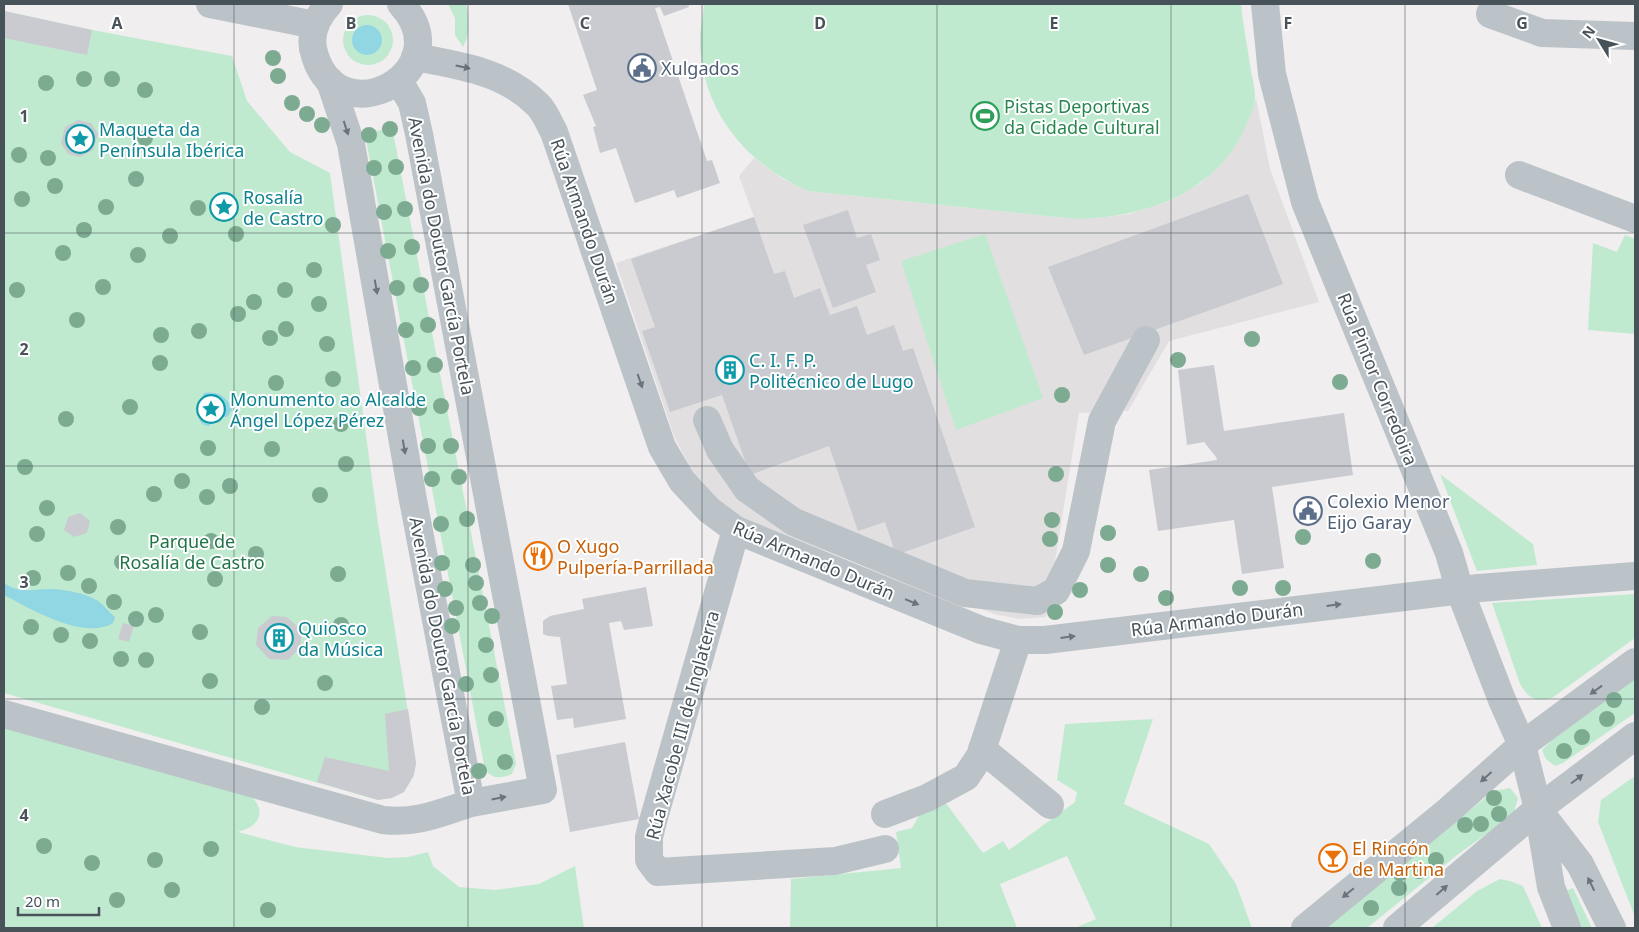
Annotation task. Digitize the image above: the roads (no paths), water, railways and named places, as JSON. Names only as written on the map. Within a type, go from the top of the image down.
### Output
[{"type":"street","points":[[210,4],[322,14]]},
{"type":"street","points":[[330,82],[343,90],[357,94],[372,94],[386,89],[399,81],[415,57],[417,43],[416,29],[410,16],[401,4]]},
{"type":"street","name":"Rúa Pintor Corredoira","points":[[1265,4],[1272,74],[1305,202],[1449,553],[1460,591],[1502,700],[1522,745],[1538,809],[1551,887],[1567,928]]},
{"type":"street","name":"Avenida do Doutor García Portela","points":[[322,14],[312,40],[314,54],[319,68],[330,82],[351,144],[415,509],[471,803],[543,790],[419,134],[412,103],[399,81]]},
{"type":"street","points":[[1490,14],[1542,33],[1635,36]]},
{"type":"street","name":"Rúa Armando Durán","points":[[415,57],[485,72],[516,87],[539,107],[554,132],[662,447],[682,481],[709,510],[736,530],[981,630],[1018,640],[1045,640],[1460,591],[1635,576]]},
{"type":"street","points":[[1520,174],[1635,219]]},
{"type":"street","points":[[707,420],[720,450],[747,489],[794,522],[964,593],[1037,601],[1056,591],[1076,551],[1102,421],[1146,340]]},
{"type":"street","name":"Rúa Xacobe III de Inglaterra","points":[[736,530],[653,821],[649,837],[649,860],[658,872],[835,861],[885,849]]},
{"type":"street","points":[[885,814],[927,798],[966,777],[980,756],[1018,640]]},
{"type":"street","points":[[1305,928],[1449,810],[1522,745],[1635,662]]},
{"type":"street","points":[[4,714],[383,820],[401,822],[422,819],[471,803]]},
{"type":"street","points":[[1397,928],[1538,809],[1635,736]]},
{"type":"street","points":[[982,749],[1050,805]]},
{"type":"street","points":[[1538,809],[1580,864],[1612,928]]},
{"type":"water","points":[[367,25],[378,29],[382,40],[378,51],[367,55],[356,51],[352,40],[356,29]]},
{"type":"water","points":[[204,393],[214,393],[222,396],[232,410],[227,417],[217,416],[209,426],[200,422],[199,418],[199,408]]},
{"type":"water","points":[[4,583],[21,590],[58,589],[88,596],[100,603],[115,617],[113,623],[101,628],[88,628],[58,621],[4,595]]},
{"type":"place","name":"Xulgados","points":[[642,68]]},
{"type":"place","name":"Pistas Deportivas da Cidade Cultural","points":[[985,116]]},
{"type":"place","name":"Maqueta da Península Ibérica","points":[[80,139]]},
{"type":"place","name":"Rosalía de Castro","points":[[224,207]]},
{"type":"place","name":"C. I. F. P. Politécnico de Lugo","points":[[730,370]]},
{"type":"place","name":"Monumento ao Alcalde Ángel López Pérez","points":[[211,409]]},
{"type":"place","name":"Colexio Menor Eijo Garay","points":[[1308,511]]},
{"type":"place","name":"O Xugo Pulpería-Parrillada","points":[[538,556]]},
{"type":"place","name":"Quiosco da Música","points":[[279,638]]},
{"type":"place","name":"El Rincón de Martina","points":[[1333,858]]},
{"type":"park label","name":"Parque de Rosalía de Castro","points":[[192,551]]}]
